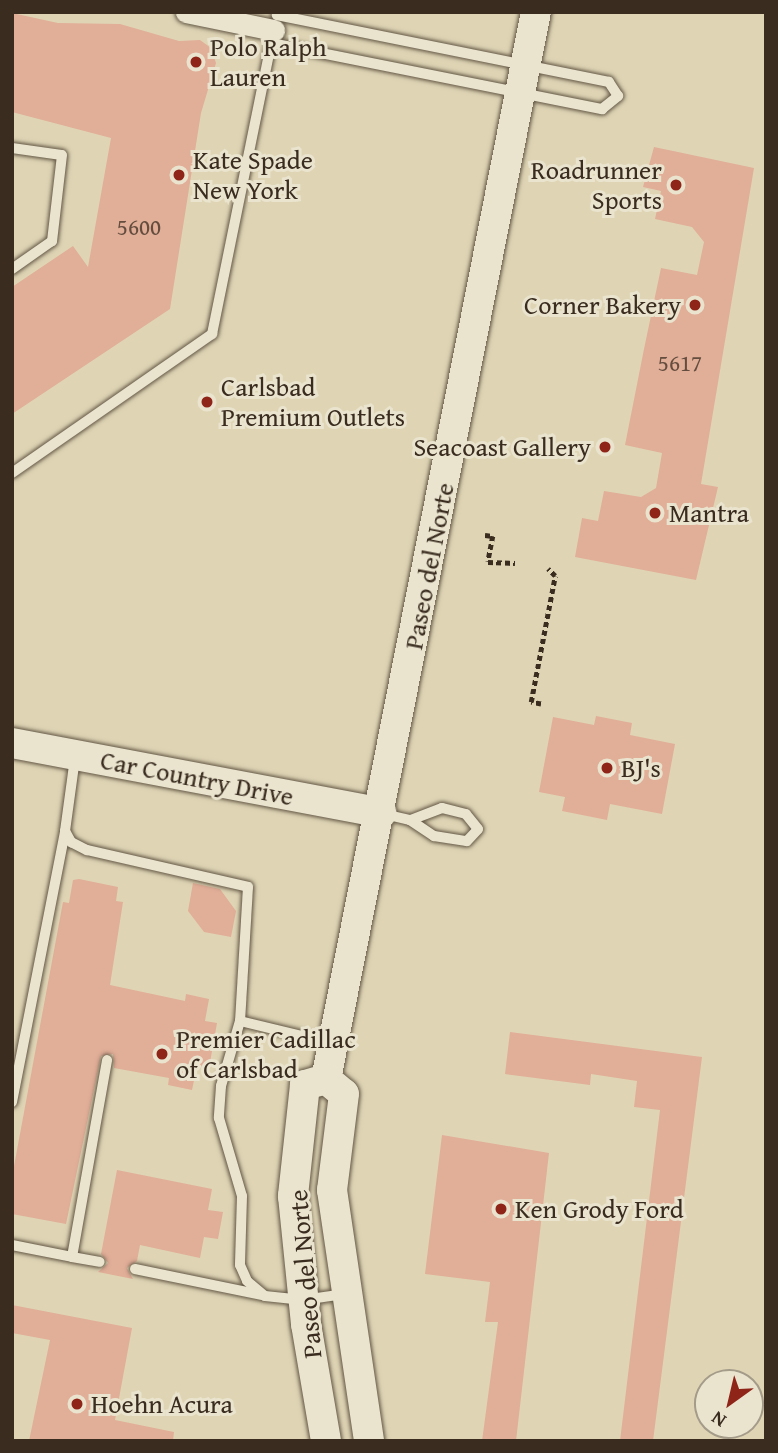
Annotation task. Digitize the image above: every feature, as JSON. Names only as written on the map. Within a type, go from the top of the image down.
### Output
[{"type":"main road","name":"Paseo del Norte","points":[[326,1079],[381,813],[536,12]]},
{"type":"main road","name":"Car Country Drive","points":[[12,743],[381,813]]},
{"type":"main road","name":"Paseo del Norte","points":[[326,1079],[344,1094],[332,1190],[344,1294],[369,1441]]},
{"type":"main road","name":"Paseo del Norte","points":[[326,1079],[305,1085],[293,1196],[303,1300],[326,1441]]},
{"type":"street","points":[[186,12],[275,25]]},
{"type":"lane","points":[[275,25],[526,64],[609,82],[618,96],[602,108],[520,93],[275,25]]},
{"type":"lane","points":[[12,473],[212,334],[275,25]]},
{"type":"lane","points":[[12,148],[62,155],[52,241],[12,269]]},
{"type":"lane","points":[[12,1102],[65,831],[75,755]]},
{"type":"lane","points":[[381,813],[410,820],[434,836],[467,841],[478,829],[466,814],[442,808],[410,820]]},
{"type":"lane","points":[[65,831],[71,842],[87,850],[248,887],[240,1021],[221,1086],[219,1118],[242,1196],[240,1265],[247,1281],[265,1296]]},
{"type":"lane","points":[[240,1021],[333,1044]]},
{"type":"lane","points":[[72,1257],[107,1060]]},
{"type":"lane","points":[[12,1245],[100,1262]]},
{"type":"lane","points":[[135,1269],[265,1296],[303,1300],[344,1294]]},
{"type":"path","points":[[485,535],[492,537],[488,562],[515,563]]},
{"type":"path","points":[[541,704],[531,702],[555,576],[548,569]]},
{"type":"building","points":[[12,13],[58,23],[120,24],[179,41],[200,40],[211,48],[216,63],[201,113],[170,309],[12,414],[12,287],[73,246],[88,267],[111,138],[12,112]]},
{"type":"building","points":[[654,147],[754,168],[701,484],[718,487],[696,580],[575,557],[582,518],[598,521],[604,491],[641,497],[656,488],[662,453],[625,445],[661,268],[697,275],[704,242],[692,227],[655,219],[661,191],[643,187]]},
{"type":"building","name":"BJ's","points":[[596,716],[632,723],[630,735],[675,744],[662,814],[610,804],[607,820],[562,811],[565,797],[539,792],[553,717],[594,725]]},
{"type":"building","name":"Premier Cadillac of Carlsbad","points":[[73,880],[118,887],[116,901],[123,902],[110,985],[185,1001],[186,994],[209,999],[205,1021],[217,1023],[209,1068],[197,1066],[192,1090],[168,1085],[169,1078],[114,1068],[113,1054],[101,1056],[66,1224],[12,1214],[12,1177],[63,902],[69,903]]},
{"type":"building","points":[[193,883],[220,889],[236,911],[231,937],[204,932],[188,911]]},
{"type":"building","points":[[510,1032],[702,1057],[653,1441],[620,1441],[660,1110],[634,1107],[637,1081],[591,1074],[590,1085],[505,1074]]},
{"type":"building","points":[[442,1135],[549,1153],[516,1441],[482,1441],[498,1322],[485,1322],[490,1282],[425,1274]]},
{"type":"building","points":[[117,1170],[212,1189],[208,1210],[223,1212],[218,1239],[204,1237],[200,1258],[140,1245],[137,1261],[127,1268],[133,1279],[98,1272],[108,1263],[101,1254]]},
{"type":"building","points":[[12,1305],[132,1328],[115,1420],[174,1432],[173,1441],[29,1441],[50,1340],[12,1333]]},
{"type":"place","name":"Polo Ralph Lauren","points":[[196,62]]},
{"type":"place","name":"Kate Spade New York","points":[[179,175]]},
{"type":"place","name":"Roadrunner Sports","points":[[676,185]]},
{"type":"place","name":"Corner Bakery","points":[[695,305]]},
{"type":"place","name":"Carlsbad Premium Outlets","points":[[207,402]]},
{"type":"place","name":"Seacoast Gallery","points":[[605,447]]},
{"type":"place","name":"Mantra","points":[[655,513]]},
{"type":"place","name":"BJ's","points":[[607,768]]},
{"type":"place","name":"Premier Cadillac of Carlsbad","points":[[162,1054]]},
{"type":"place","name":"Ken Grody Ford","points":[[501,1209]]},
{"type":"place","name":"Hoehn Acura","points":[[77,1404]]}]
